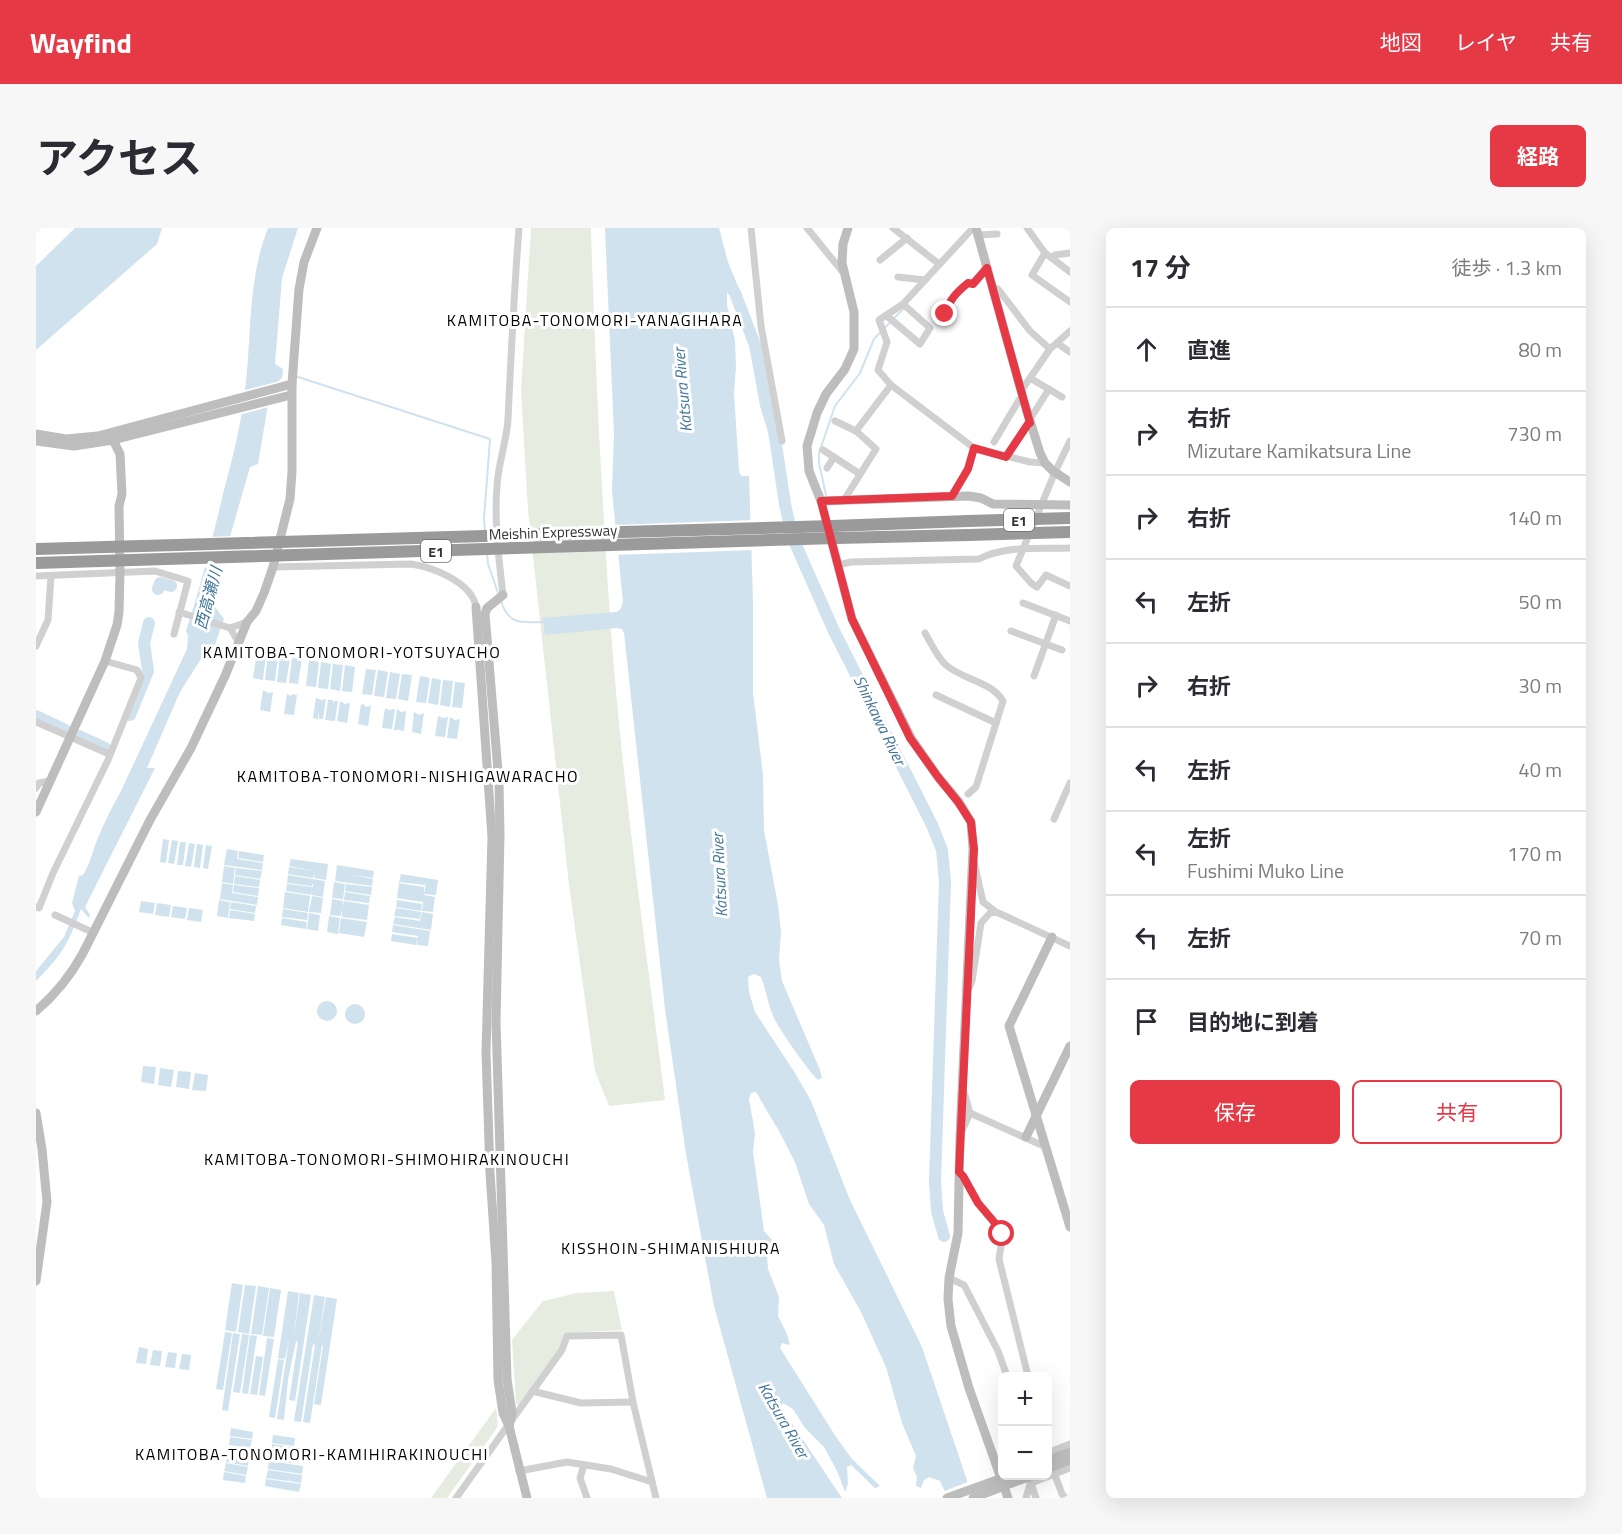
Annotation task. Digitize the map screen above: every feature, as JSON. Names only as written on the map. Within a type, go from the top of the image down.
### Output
[{"type":"highway","name":"Meishin Expressway","points":[[36,563],[834,532],[968,521],[1070,518]]},
{"type":"highway","name":"Meishin Expressway","points":[[36,549],[834,532],[969,535],[1070,532]]},
{"type":"street","points":[[36,1011],[74,970],[150,820],[191,748],[248,622],[264,593],[290,499],[291,396],[300,279],[317,228]]},
{"type":"street","points":[[519,228],[510,342],[508,423],[499,466],[496,504],[502,595],[487,608],[485,614],[499,783],[495,906],[486,1052],[496,1262],[498,1380],[503,1413],[509,1426],[527,1498]]},
{"type":"street","points":[[751,228],[758,308],[782,441]]},
{"type":"street","points":[[807,228],[842,271]]},
{"type":"street","points":[[848,228],[842,255],[842,271],[853,304],[855,334],[850,359],[820,403],[809,437],[807,455],[809,471],[821,501],[852,619],[910,738],[971,822],[973,856],[960,1135],[958,1233],[949,1278],[948,1299],[951,1326],[969,1388],[998,1462]]},
{"type":"street","points":[[893,228],[939,264]]},
{"type":"street","points":[[1027,228],[1048,256],[1070,272]]},
{"type":"street","points":[[976,231],[1029,420],[1045,463],[1070,482]]},
{"type":"street","points":[[891,320],[939,264],[976,231],[997,234]]},
{"type":"street","points":[[880,260],[907,238]]},
{"type":"street","points":[[1070,253],[1048,256],[1032,275],[1070,302]]},
{"type":"street","points":[[945,314],[949,302],[957,292],[968,283],[973,284],[987,268]]},
{"type":"street","points":[[898,277],[925,279]]},
{"type":"street","points":[[992,287],[998,289],[1030,331],[1050,350]]},
{"type":"street","points":[[905,305],[930,328],[920,344],[891,320],[879,320],[887,345],[878,370],[891,385],[974,448],[1006,457],[1045,463]]},
{"type":"street","points":[[994,442],[1030,378],[1050,350],[1070,331]]},
{"type":"street","points":[[1057,343],[1070,352]]},
{"type":"street","points":[[1030,378],[1062,397]]},
{"type":"street","points":[[36,441],[74,446],[219,408],[292,384]]},
{"type":"street","points":[[856,431],[891,385]]},
{"type":"street","points":[[1006,457],[1049,389]]},
{"type":"street","points":[[219,408],[291,396]]},
{"type":"street","points":[[835,421],[856,431],[876,449],[844,500]]},
{"type":"street","points":[[36,434],[75,439],[113,437]]},
{"type":"street","points":[[36,812],[105,661],[119,612],[119,506],[116,495],[113,437]]},
{"type":"street","points":[[1070,441],[1016,566],[1037,587],[1046,575],[1070,586]]},
{"type":"street","points":[[952,496],[968,469],[974,448]]},
{"type":"street","points":[[823,450],[860,474]]},
{"type":"street","points":[[827,468],[834,457]]},
{"type":"street","points":[[821,501],[969,495],[993,504],[1070,505]]},
{"type":"street","points":[[838,565],[851,562],[979,559],[990,553],[1023,549],[1070,548]]},
{"type":"street","points":[[273,567],[411,564],[424,566],[448,576],[475,602],[495,906]]},
{"type":"street","points":[[36,576],[155,571],[188,581],[174,634]]},
{"type":"street","points":[[36,646],[48,620],[51,576]]},
{"type":"street","points":[[1023,603],[1070,621]]},
{"type":"street","points":[[179,612],[231,628],[248,622]]},
{"type":"street","points":[[1034,676],[1056,615]]},
{"type":"street","points":[[231,628],[239,643]]},
{"type":"street","points":[[1011,631],[1062,650]]},
{"type":"street","points":[[925,633],[944,664],[987,686],[1003,701],[993,739],[976,787],[968,794]]},
{"type":"street","points":[[36,907],[39,908],[53,873],[92,796],[141,678],[137,670],[105,661]]},
{"type":"street","points":[[936,695],[996,723]]},
{"type":"street","points":[[36,722],[109,754]]},
{"type":"street","points":[[36,788],[39,783],[51,781]]},
{"type":"street","points":[[1054,819],[1070,783]]},
{"type":"street","points":[[973,856],[983,902],[996,912],[1070,946]]},
{"type":"street","points":[[966,995],[972,981],[981,923],[988,914],[996,912]]},
{"type":"street","points":[[55,915],[92,932]]},
{"type":"street","points":[[1052,938],[1009,1026],[1070,1227]]},
{"type":"street","points":[[1026,1137],[1070,1046]]},
{"type":"street","points":[[960,1135],[970,1113],[962,1091]]},
{"type":"street","points":[[36,1113],[42,1149],[40,1175],[47,1202],[36,1281]]},
{"type":"street","points":[[970,1113],[1046,1147]]},
{"type":"street","points":[[959,1172],[978,1203],[1000,1229],[1002,1239],[999,1259],[1027,1372]]},
{"type":"street","points":[[949,1278],[964,1285],[998,1351],[1005,1372]]},
{"type":"street","points":[[456,1498],[562,1350],[567,1336],[621,1335],[633,1402],[656,1498]]},
{"type":"street","points":[[532,1391],[581,1403],[633,1402]]},
{"type":"street","points":[[1052,1452],[1070,1444]]},
{"type":"street","points":[[1052,1454],[1070,1452]]},
{"type":"street","points":[[1052,1471],[1070,1460]]},
{"type":"street","points":[[519,1471],[567,1462],[611,1469],[652,1482]]},
{"type":"street","points":[[584,1465],[580,1478],[587,1498]]},
{"type":"street","points":[[1052,1472],[1070,1468]]},
{"type":"street","points":[[1052,1474],[1066,1498]]},
{"type":"street","points":[[948,1498],[989,1487],[1005,1480],[1008,1498]]},
{"type":"street","points":[[1026,1498],[1030,1480]]},
{"type":"street","points":[[1032,1480],[1036,1498]]},
{"type":"street","points":[[973,1498],[989,1487]]},
{"type":"shaded area","points":[[531,228],[591,228],[599,436],[612,645],[629,816],[665,1100],[609,1106],[595,1071],[569,885],[528,510],[521,390]]},
{"type":"shaded area","points":[[614,1291],[622,1330],[565,1333],[558,1351],[520,1403],[516,1405],[512,1340],[543,1301],[577,1293]]},
{"type":"shaded area","points":[[496,1408],[498,1425],[447,1498],[431,1498]]},
{"type":"water","points":[[75,228],[162,228],[157,244],[36,350],[36,266]]},
{"type":"water","name":"西高瀬川","points":[[268,228],[298,228],[282,278],[275,364],[283,369],[282,378],[271,387],[258,464],[250,467],[215,589],[213,604],[224,619],[212,653],[201,659],[180,692],[147,768],[155,768],[85,907],[90,915],[89,918],[81,909],[64,948],[36,981],[36,971],[64,937],[75,911],[72,903],[79,876],[83,875],[88,866],[102,827],[187,649],[186,631],[206,563],[239,430],[245,391],[253,289],[261,248]]},
{"type":"water","name":"Katsura River","points":[[605,228],[719,228],[728,262],[742,296],[732,297],[730,290],[727,289],[727,305],[735,341],[734,393],[739,471],[741,476],[749,476],[753,693],[763,775],[764,830],[778,905],[781,932],[779,960],[782,981],[822,1078],[818,1080],[794,1050],[777,1023],[761,977],[754,974],[748,977],[749,992],[755,1012],[811,1101],[850,1200],[922,1347],[973,1498],[945,1492],[940,1481],[929,1477],[924,1480],[921,1488],[916,1486],[917,1477],[913,1468],[916,1456],[902,1423],[886,1367],[861,1312],[834,1264],[824,1225],[809,1204],[795,1162],[756,1092],[751,1093],[749,1099],[755,1133],[753,1152],[764,1231],[780,1245],[782,1252],[772,1250],[767,1256],[768,1269],[779,1297],[778,1316],[790,1345],[782,1343],[780,1348],[836,1437],[852,1459],[880,1486],[875,1488],[851,1465],[847,1467],[848,1484],[845,1492],[824,1447],[805,1428],[793,1409],[783,1403],[781,1407],[842,1498],[767,1498],[714,1306],[686,1154],[665,1009],[624,633],[622,629],[617,628],[545,635],[543,618],[616,612],[620,610],[623,602],[612,491],[614,434]]},
{"type":"water","points":[[257,653],[266,654],[263,680],[253,678]]},
{"type":"water","points":[[268,654],[278,656],[275,681],[265,680]]},
{"type":"water","points":[[280,656],[290,658],[286,683],[277,682]]},
{"type":"water","points":[[292,658],[302,659],[298,684],[289,683]]},
{"type":"water","points":[[309,660],[319,662],[316,687],[306,686]]},
{"type":"water","points":[[321,662],[331,664],[328,689],[318,688]]},
{"type":"water","points":[[333,664],[343,665],[340,691],[330,689]]},
{"type":"water","points":[[345,665],[355,667],[352,692],[342,691]]},
{"type":"water","points":[[366,669],[376,670],[372,695],[362,694]]},
{"type":"water","points":[[378,670],[388,672],[384,697],[374,696]]},
{"type":"water","points":[[390,672],[400,674],[396,699],[386,698]]},
{"type":"water","points":[[402,674],[412,675],[408,701],[398,699]]},
{"type":"water","points":[[420,676],[430,678],[426,703],[416,702]]},
{"type":"water","points":[[432,678],[441,680],[438,705],[428,703]]},
{"type":"water","points":[[443,680],[453,681],[450,707],[440,705]]},
{"type":"water","points":[[455,682],[465,683],[462,708],[452,707]]},
{"type":"water","points":[[263,690],[268,693],[273,692],[270,712],[260,710]]},
{"type":"water","points":[[287,694],[297,695],[294,715],[284,714]]},
{"type":"water","points":[[316,698],[326,699],[323,719],[319,719],[319,711],[318,719],[313,718]]},
{"type":"water","points":[[328,700],[333,700],[333,704],[334,701],[338,701],[335,721],[325,720]]},
{"type":"water","points":[[340,701],[345,704],[350,703],[347,723],[337,721]]},
{"type":"water","points":[[361,704],[365,707],[371,706],[368,726],[358,724]]},
{"type":"water","points":[[385,708],[395,709],[392,729],[382,728]]},
{"type":"water","points":[[397,709],[401,712],[406,711],[404,731],[399,730],[399,727],[398,730],[394,730]]},
{"type":"water","points":[[414,712],[419,715],[424,713],[421,734],[412,732]]},
{"type":"water","points":[[438,716],[448,717],[445,737],[435,736]]},
{"type":"water","points":[[450,717],[455,720],[460,719],[457,739],[447,738]]},
{"type":"water","points":[[163,839],[169,840],[166,863],[160,862]]},
{"type":"water","points":[[172,840],[178,841],[174,864],[168,863]]},
{"type":"water","points":[[180,842],[186,842],[183,865],[177,865]]},
{"type":"water","points":[[189,843],[195,844],[191,867],[185,866]]},
{"type":"water","points":[[197,844],[203,845],[200,868],[194,867]]},
{"type":"water","points":[[206,845],[212,846],[208,869],[203,868]]},
{"type":"water","points":[[227,849],[238,851],[237,859],[263,863],[262,870],[224,865]]},
{"type":"water","points":[[239,851],[264,855],[263,862],[238,858]]},
{"type":"water","points":[[291,859],[328,864],[326,880],[314,878],[315,872],[313,878],[288,874],[289,867],[315,871],[289,866]]},
{"type":"water","points":[[337,865],[374,871],[373,878],[347,874],[373,879],[372,886],[335,881]]},
{"type":"water","points":[[224,866],[235,868],[233,884],[222,882]]},
{"type":"water","points":[[236,868],[262,871],[260,879],[235,875]]},
{"type":"water","points":[[401,874],[438,880],[436,895],[424,894],[426,882],[425,885],[399,882]]},
{"type":"water","points":[[288,875],[325,881],[323,897],[312,895],[312,892],[311,895],[286,891],[287,884],[313,887],[313,882],[312,886],[287,883]]},
{"type":"water","points":[[235,876],[260,880],[259,887],[234,884]]},
{"type":"water","points":[[334,882],[345,884],[343,899],[332,898]]},
{"type":"water","points":[[222,883],[233,885],[232,893],[258,897],[257,905],[220,899]]},
{"type":"water","points":[[399,883],[424,887],[424,895],[435,897],[433,912],[422,911],[423,902],[397,898]]},
{"type":"water","points":[[346,884],[372,887],[371,895],[345,891]]},
{"type":"water","points":[[234,885],[259,888],[258,896],[233,892]]},
{"type":"water","points":[[285,892],[310,896],[308,912],[283,908]]},
{"type":"water","points":[[345,892],[370,896],[369,903],[344,900]]},
{"type":"water","points":[[312,896],[323,898],[321,913],[309,912]]},
{"type":"water","points":[[332,899],[343,901],[342,907],[344,901],[369,905],[367,920],[342,917],[342,908],[341,916],[330,915]]},
{"type":"water","points":[[219,900],[230,902],[228,918],[217,916]]},
{"type":"water","points":[[397,900],[422,904],[421,911],[396,907]]},
{"type":"water","points":[[141,901],[155,903],[153,914],[139,912]]},
{"type":"water","points":[[231,902],[256,906],[255,913],[230,909]]},
{"type":"water","points":[[157,903],[171,905],[169,917],[155,915]]},
{"type":"water","points":[[173,906],[187,908],[185,919],[171,917]]},
{"type":"water","points":[[189,908],[203,910],[201,922],[187,920]]},
{"type":"water","points":[[396,908],[421,912],[420,919],[394,916]]},
{"type":"water","points":[[283,909],[308,913],[307,920],[282,917]]},
{"type":"water","points":[[230,910],[255,914],[254,921],[229,918]]},
{"type":"water","points":[[422,912],[433,914],[431,930],[393,924],[395,917],[420,921]]},
{"type":"water","points":[[309,913],[320,915],[318,931],[307,929]]},
{"type":"water","points":[[329,916],[340,918],[338,934],[327,932]]},
{"type":"water","points":[[282,918],[307,922],[306,929],[281,925]]},
{"type":"water","points":[[341,918],[367,922],[364,937],[339,933]]},
{"type":"water","points":[[393,925],[430,931],[428,946],[417,945],[417,939],[416,945],[391,941],[392,934],[418,938],[418,936],[392,932]]},
{"type":"water","points":[[327,1001],[334,1004],[337,1011],[334,1018],[327,1021],[320,1018],[317,1011],[320,1004]]},
{"type":"water","points":[[355,1004],[362,1007],[365,1014],[362,1021],[355,1024],[348,1021],[345,1014],[348,1007]]},
{"type":"water","points":[[143,1066],[156,1067],[154,1084],[141,1082]]},
{"type":"water","points":[[160,1068],[174,1070],[171,1087],[158,1085]]},
{"type":"water","points":[[178,1071],[191,1072],[189,1089],[176,1087]]},
{"type":"water","points":[[195,1073],[208,1075],[206,1091],[192,1090]]},
{"type":"water","points":[[232,1283],[243,1285],[236,1332],[225,1330]]},
{"type":"water","points":[[245,1285],[256,1286],[249,1334],[238,1332]]},
{"type":"water","points":[[258,1286],[269,1288],[262,1335],[251,1334]]},
{"type":"water","points":[[270,1288],[281,1290],[274,1337],[263,1336]]},
{"type":"water","points":[[288,1291],[299,1293],[293,1341],[300,1293],[311,1295],[295,1401],[289,1400],[298,1342],[296,1341],[288,1380],[284,1420],[277,1419],[289,1340],[285,1359],[278,1358]]},
{"type":"water","points":[[314,1295],[325,1297],[318,1345],[326,1297],[337,1299],[321,1405],[314,1404],[322,1345],[310,1423],[303,1422],[315,1345],[313,1344],[301,1422],[294,1421]]},
{"type":"water","points":[[225,1332],[232,1333],[223,1390],[216,1389]]},
{"type":"water","points":[[233,1333],[240,1334],[228,1411],[222,1410]]},
{"type":"water","points":[[242,1334],[249,1335],[240,1393],[233,1392]]},
{"type":"water","points":[[250,1335],[257,1336],[248,1394],[242,1393]]},
{"type":"water","points":[[267,1338],[274,1339],[265,1396],[259,1395]]},
{"type":"water","points":[[139,1347],[148,1349],[146,1364],[136,1363]]},
{"type":"water","points":[[153,1350],[162,1351],[160,1366],[150,1365]]},
{"type":"water","points":[[168,1352],[177,1353],[175,1368],[165,1367]]},
{"type":"water","points":[[182,1354],[191,1355],[189,1370],[179,1369]]},
{"type":"water","points":[[256,1356],[263,1357],[257,1395],[250,1394]]},
{"type":"water","points":[[278,1359],[284,1360],[275,1418],[269,1417]]},
{"type":"water","points":[[231,1428],[253,1432],[252,1439],[230,1436]]},
{"type":"water","points":[[273,1435],[295,1438],[294,1446],[272,1443]]},
{"type":"water","points":[[230,1437],[252,1440],[250,1448],[229,1445]]},
{"type":"water","points":[[272,1444],[306,1449],[305,1457],[271,1451]]},
{"type":"water","points":[[228,1446],[250,1449],[249,1457],[227,1454]]},
{"type":"water","points":[[270,1452],[292,1456],[291,1463],[269,1460]]},
{"type":"water","points":[[227,1455],[249,1458],[248,1466],[226,1462]]},
{"type":"water","points":[[269,1461],[303,1466],[302,1474],[268,1469]]},
{"type":"water","points":[[226,1463],[248,1467],[246,1475],[224,1471]]},
{"type":"water","points":[[268,1470],[302,1475],[301,1483],[289,1481],[289,1478],[288,1481],[266,1478]]},
{"type":"water","points":[[224,1472],[246,1476],[245,1483],[223,1480]]},
{"type":"water","points":[[266,1479],[301,1484],[299,1492],[265,1486]]},
{"type":"pier","points":[[284,380],[274,389],[272,406],[239,415],[242,391]]},
{"type":"pier","points":[[754,520],[755,550],[615,555],[612,525]]},
{"type":"pier","points":[[233,536],[224,567],[202,568],[210,537]]},
{"type":"pier","points":[[970,1481],[976,1498],[927,1498]]},
{"type":"waterway","name":"Shinkawa River","points":[[729,285],[735,293],[755,345],[766,405],[774,431],[792,536],[834,631],[932,825],[942,850],[945,882],[935,1181],[937,1211],[944,1236]]},
{"type":"waterway","points":[[826,495],[819,453],[835,406],[860,373],[874,339],[904,308]]},
{"type":"waterway","points":[[295,376],[490,439],[485,532]]},
{"type":"waterway","points":[[487,553],[488,564],[499,596]]},
{"type":"waterway","points":[[158,589],[160,583],[171,586]]},
{"type":"waterway","points":[[501,601],[504,609],[513,619],[524,622],[546,622]]},
{"type":"waterway","points":[[130,715],[148,671],[144,643],[149,623]]},
{"type":"waterway","points":[[36,716],[65,730]]},
{"type":"waterway","points":[[79,736],[105,748]]},
{"type":"district","name":"KAMITOBA-TONOMORI-YANAGIHARA","points":[[595,320]]},
{"type":"district","name":"KAMITOBA-TONOMORI-YOTSUYACHO","points":[[352,652]]},
{"type":"district","name":"KAMITOBA-TONOMORI-NISHIGAWARACHO","points":[[408,776]]},
{"type":"district","name":"KAMITOBA-TONOMORI-SHIMOHIRAKINOUCHI","points":[[387,1159]]},
{"type":"district","name":"KISSHOIN-SHIMANISHIURA","points":[[671,1248]]},
{"type":"district","name":"KAMITOBA-TONOMORI-KAMIHIRAKINOUCHI","points":[[312,1454]]},
{"type":"route","points":[[945,314],[949,302],[957,292],[968,283],[973,284],[987,268],[1030,423],[1006,457],[974,448],[968,469],[952,496],[821,501],[852,619],[910,738],[971,822],[974,849],[971,868],[959,1172],[978,1203],[1002,1234]]}]
